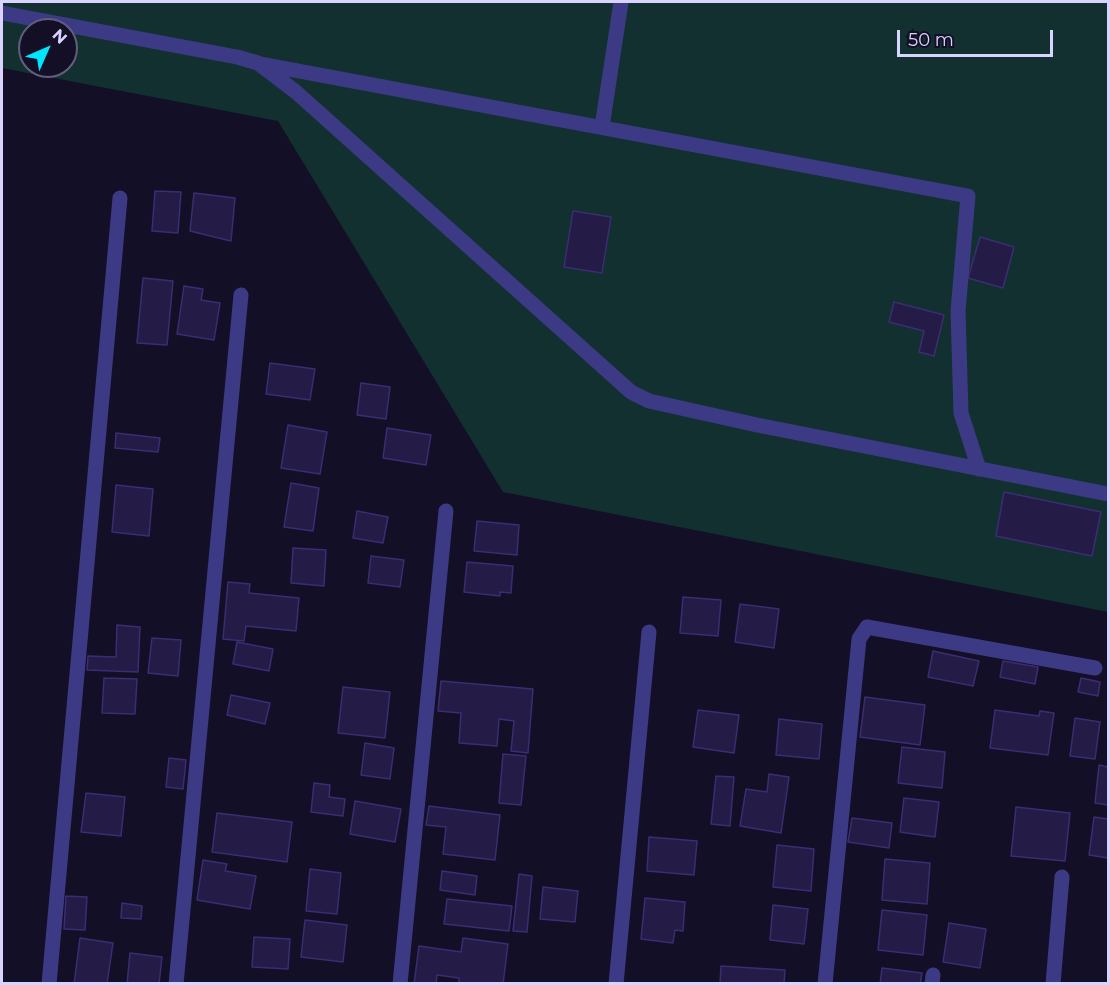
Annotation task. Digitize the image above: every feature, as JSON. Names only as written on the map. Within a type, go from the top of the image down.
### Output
[{"type":"street","points":[[602,127],[621,2]]},
{"type":"street","points":[[2,13],[968,196],[958,311],[961,413],[979,469]]},
{"type":"street","points":[[258,63],[296,92],[631,392],[649,401],[757,426],[1108,494]]},
{"type":"street","points":[[49,984],[120,198]]},
{"type":"street","points":[[176,984],[241,295]]},
{"type":"street","points":[[400,984],[446,512]]},
{"type":"street","points":[[825,984],[859,639],[867,627],[1095,668]]},
{"type":"street","points":[[616,984],[649,632]]},
{"type":"street","points":[[1053,984],[1062,877]]},
{"type":"green space","points":[[2,2],[1108,2],[1108,612],[503,492],[278,121],[54,78],[78,78],[78,18],[18,18],[18,71],[2,68]]},
{"type":"building","points":[[155,191],[181,192],[178,233],[152,231]]},
{"type":"building","points":[[194,193],[235,198],[231,241],[190,231]]},
{"type":"building","points":[[573,211],[611,217],[602,273],[564,267]]},
{"type":"building","points":[[980,237],[1014,247],[1003,288],[968,278]]},
{"type":"building","points":[[143,278],[173,281],[167,345],[137,343]]},
{"type":"building","points":[[184,286],[203,289],[201,300],[220,303],[214,340],[177,334]]},
{"type":"building","points":[[894,302],[944,315],[934,356],[919,352],[924,331],[889,322]]},
{"type":"building","points":[[270,363],[315,369],[310,400],[266,394]]},
{"type":"building","points":[[361,383],[390,387],[386,419],[357,415]]},
{"type":"building","points":[[288,425],[327,432],[320,474],[281,468]]},
{"type":"building","points":[[387,428],[431,435],[426,465],[383,458]]},
{"type":"building","points":[[116,433],[160,438],[158,452],[115,448]]},
{"type":"building","points":[[291,483],[319,488],[313,531],[284,527]]},
{"type":"building","points":[[116,485],[153,489],[149,536],[112,532]]},
{"type":"building","points":[[1004,492],[1101,512],[1092,556],[996,536]]},
{"type":"building","points":[[357,511],[388,517],[383,543],[353,538]]},
{"type":"building","points":[[477,521],[519,525],[517,555],[474,551]]},
{"type":"building","points":[[293,548],[326,550],[324,586],[291,583]]},
{"type":"building","points":[[371,556],[404,560],[400,587],[368,583]]},
{"type":"building","points":[[467,562],[513,566],[511,593],[500,592],[500,596],[464,592]]},
{"type":"building","points":[[228,582],[250,584],[249,593],[299,598],[296,631],[246,626],[244,641],[223,639]]},
{"type":"building","points":[[683,597],[721,600],[718,636],[680,633]]},
{"type":"building","points":[[740,604],[779,609],[774,648],[735,642]]},
{"type":"building","points":[[117,625],[140,627],[138,672],[87,670],[88,656],[116,657]]},
{"type":"building","points":[[152,638],[181,640],[178,676],[148,673]]},
{"type":"building","points":[[237,642],[273,649],[269,671],[233,664]]},
{"type":"building","points":[[933,651],[979,661],[973,686],[928,677]]},
{"type":"building","points":[[1003,661],[1038,667],[1035,684],[1000,677]]},
{"type":"building","points":[[104,678],[137,679],[135,714],[102,713]]},
{"type":"building","points":[[1081,678],[1100,682],[1098,696],[1078,692]]},
{"type":"building","points":[[441,681],[533,689],[528,753],[511,751],[514,721],[499,719],[497,746],[459,743],[461,713],[438,711]]},
{"type":"building","points":[[343,687],[390,692],[385,738],[338,733]]},
{"type":"building","points":[[231,695],[270,703],[265,724],[227,715]]},
{"type":"building","points":[[865,697],[925,705],[920,745],[860,737]]},
{"type":"building","points":[[698,710],[739,715],[734,753],[693,747]]},
{"type":"building","points":[[995,710],[1039,716],[1040,711],[1054,713],[1048,755],[990,748]]},
{"type":"building","points":[[1075,718],[1100,722],[1095,759],[1070,756]]},
{"type":"building","points":[[779,719],[822,724],[819,759],[776,755]]},
{"type":"building","points":[[365,743],[394,748],[390,779],[361,775]]},
{"type":"building","points":[[902,747],[945,752],[942,788],[898,783]]},
{"type":"building","points":[[503,754],[526,756],[521,805],[499,803]]},
{"type":"building","points":[[169,758],[186,760],[183,789],[166,787]]},
{"type":"building","points":[[1099,765],[1108,767],[1108,805],[1095,803]]},
{"type":"building","points":[[769,774],[789,777],[781,833],[740,826],[746,789],[767,792]]},
{"type":"building","points":[[716,776],[734,777],[730,826],[711,824]]},
{"type":"building","points":[[314,783],[330,785],[329,797],[345,799],[343,816],[311,812]]},
{"type":"building","points":[[86,793],[125,797],[121,836],[81,832]]},
{"type":"building","points":[[904,798],[939,802],[935,837],[900,832]]},
{"type":"building","points":[[355,801],[401,809],[395,842],[350,834]]},
{"type":"building","points":[[429,806],[500,815],[495,860],[443,854],[446,827],[426,825]]},
{"type":"building","points":[[1016,807],[1070,813],[1065,861],[1011,856]]},
{"type":"building","points":[[217,813],[292,822],[287,862],[212,852]]},
{"type":"building","points":[[1094,817],[1108,819],[1108,858],[1089,855]]},
{"type":"building","points":[[852,818],[892,823],[889,848],[848,842]]},
{"type":"building","points":[[649,837],[697,841],[694,875],[647,871]]},
{"type":"building","points":[[777,845],[814,849],[811,891],[773,887]]},
{"type":"building","points":[[885,859],[930,863],[927,904],[882,900]]},
{"type":"building","points":[[203,860],[227,864],[225,871],[256,876],[250,909],[197,900]]},
{"type":"building","points":[[310,869],[341,873],[337,914],[306,911]]},
{"type":"building","points":[[442,871],[477,876],[475,895],[440,890]]},
{"type":"building","points":[[519,874],[532,876],[527,932],[513,931]]},
{"type":"building","points":[[543,887],[578,891],[575,922],[540,919]]},
{"type":"building","points":[[66,896],[87,897],[85,930],[64,929]]},
{"type":"building","points":[[645,898],[685,902],[683,931],[675,930],[673,943],[641,939]]},
{"type":"building","points":[[447,899],[512,906],[509,931],[444,924]]},
{"type":"building","points":[[122,903],[142,906],[141,919],[121,918]]},
{"type":"building","points":[[773,905],[808,909],[804,944],[770,940]]},
{"type":"building","points":[[882,910],[927,915],[923,955],[878,950]]},
{"type":"building","points":[[305,920],[347,925],[343,962],[301,957]]},
{"type":"building","points":[[949,923],[986,929],[980,968],[943,962]]},
{"type":"building","points":[[254,937],[290,939],[288,969],[252,967]]},
{"type":"building","points":[[80,938],[113,943],[107,984],[74,984]]},
{"type":"building","points":[[463,938],[508,944],[503,984],[459,984],[459,978],[437,975],[436,984],[414,984],[419,946],[461,952]]},
{"type":"building","points":[[130,953],[162,957],[159,984],[127,984]]},
{"type":"building","points":[[721,966],[785,970],[784,984],[720,984]]},
{"type":"building","points":[[882,968],[922,973],[920,984],[880,984]]}]
